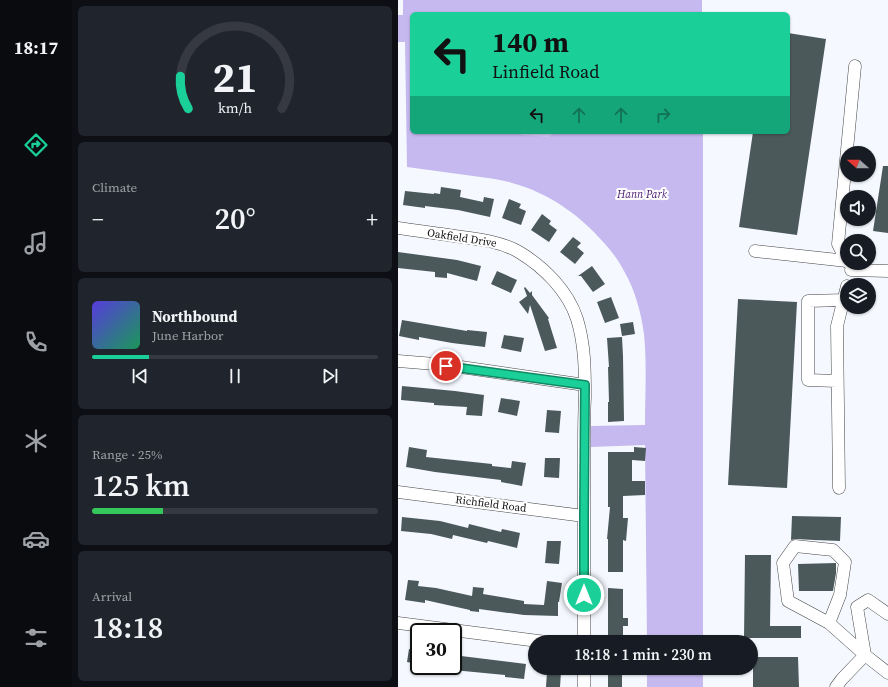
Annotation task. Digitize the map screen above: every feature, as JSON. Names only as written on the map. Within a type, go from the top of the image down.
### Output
[{"type":"street","points":[[840,248],[838,244],[855,66]]},
{"type":"street","name":"Oakfield Drive","points":[[398,228],[477,239],[518,251],[542,268],[553,279],[562,290],[577,318],[585,361],[584,635]]},
{"type":"street","points":[[755,251],[840,263]]},
{"type":"street","points":[[876,269],[888,271]]},
{"type":"street","points":[[837,381],[808,380],[808,301],[840,300]]},
{"type":"street","points":[[838,488],[837,326],[840,314]]},
{"type":"street","points":[[398,361],[585,385]]},
{"type":"street","name":"Richfield Road","points":[[398,492],[584,516]]},
{"type":"street","points":[[829,623],[840,595],[845,562],[833,550],[795,546],[783,562],[788,601],[829,623],[888,673]]},
{"type":"street","points":[[865,655],[857,607],[868,600],[888,614]]},
{"type":"street","points":[[398,623],[528,640]]},
{"type":"street","points":[[836,687],[865,655]]},
{"type":"street","points":[[584,675],[584,687]]},
{"type":"green space","name":"Hann Park","points":[[403,0],[702,0],[702,12],[410,12],[410,134],[703,134],[703,635],[647,635],[645,445],[591,447],[591,426],[645,425],[646,368],[644,334],[637,301],[628,278],[613,253],[595,233],[563,206],[551,199],[526,187],[503,180],[407,167],[405,42],[398,42],[398,15],[403,15]]},
{"type":"green space","points":[[647,675],[703,675],[703,687],[647,687]]},
{"type":"shaded area","points":[[522,134],[553,134],[548,137]]},
{"type":"building","points":[[790,33],[826,39],[797,235],[739,227],[753,134],[790,134]]},
{"type":"building","points":[[883,166],[888,166],[888,233],[873,231],[874,226],[876,226],[876,212]]},
{"type":"building","points":[[441,187],[461,190],[460,197],[483,202],[484,197],[494,199],[490,217],[458,210],[403,205],[405,191],[440,194]]},
{"type":"building","points":[[509,199],[521,204],[519,208],[526,211],[521,225],[502,218]]},
{"type":"building","points":[[542,214],[551,221],[549,224],[557,230],[549,242],[531,230]]},
{"type":"building","points":[[573,237],[581,243],[577,247],[584,253],[575,264],[560,252]]},
{"type":"building","points":[[398,252],[457,260],[481,266],[477,281],[447,273],[447,278],[435,277],[435,272],[398,268]]},
{"type":"building","points":[[592,266],[605,284],[593,292],[581,276],[578,276]]},
{"type":"building","points":[[497,271],[517,280],[511,293],[491,284]]},
{"type":"building","points":[[525,287],[530,293],[532,291],[532,295],[549,318],[548,319],[557,348],[545,351],[530,305],[528,314],[519,302],[527,296]]},
{"type":"building","points":[[611,297],[619,318],[605,323],[597,302]]},
{"type":"building","points":[[738,299],[797,302],[787,488],[728,485]]},
{"type":"building","points":[[402,320],[467,331],[487,332],[485,347],[419,337],[419,340],[399,336]]},
{"type":"building","points":[[633,322],[635,334],[622,336],[620,324]]},
{"type":"building","points":[[504,335],[524,338],[521,352],[501,348]]},
{"type":"building","points":[[622,337],[624,421],[608,422],[609,367],[607,338]]},
{"type":"building","points":[[402,386],[484,395],[482,416],[466,415],[467,407],[434,405],[434,403],[401,400]]},
{"type":"building","points":[[501,398],[520,401],[517,416],[498,412]]},
{"type":"building","points":[[547,410],[561,411],[559,433],[545,432]]},
{"type":"building","points":[[409,447],[427,450],[426,457],[492,464],[492,466],[511,468],[512,461],[526,463],[522,486],[501,482],[501,480],[406,467]]},
{"type":"building","points":[[634,447],[646,448],[645,461],[632,460],[632,481],[645,481],[645,495],[623,496],[623,518],[628,518],[626,541],[623,540],[623,572],[608,572],[607,539],[610,507],[608,507],[608,452],[634,452]]},
{"type":"building","points":[[545,458],[560,458],[559,478],[544,477]]},
{"type":"building","points":[[792,516],[841,517],[840,541],[791,540]]},
{"type":"building","points":[[402,517],[440,521],[468,528],[469,524],[501,532],[502,529],[520,533],[517,548],[453,535],[452,539],[431,534],[401,531]]},
{"type":"building","points":[[547,541],[561,541],[559,564],[545,563]]},
{"type":"building","points":[[745,555],[771,555],[770,626],[801,626],[801,638],[758,638],[758,635],[744,635]]},
{"type":"building","points":[[836,563],[833,591],[799,591],[798,564]]},
{"type":"building","points":[[408,580],[419,581],[418,586],[436,588],[472,596],[473,587],[484,588],[483,594],[524,601],[524,604],[544,605],[547,581],[562,583],[558,602],[558,616],[524,615],[479,609],[479,612],[425,600],[425,603],[405,600]]},
{"type":"building","points":[[608,588],[623,589],[623,618],[628,618],[628,626],[623,626],[623,635],[608,635]]},
{"type":"building","points":[[409,649],[410,649],[410,662],[407,662]]},
{"type":"building","points":[[462,656],[526,664],[524,679],[505,677],[505,675],[462,671]]},
{"type":"building","points":[[758,657],[798,657],[799,687],[753,687],[753,675],[758,675]]},
{"type":"building","points":[[547,675],[561,675],[560,687],[546,687]]},
{"type":"building","points":[[608,675],[622,675],[622,687],[608,687]]},
{"type":"route","points":[[446,366],[585,385],[584,595]]}]
